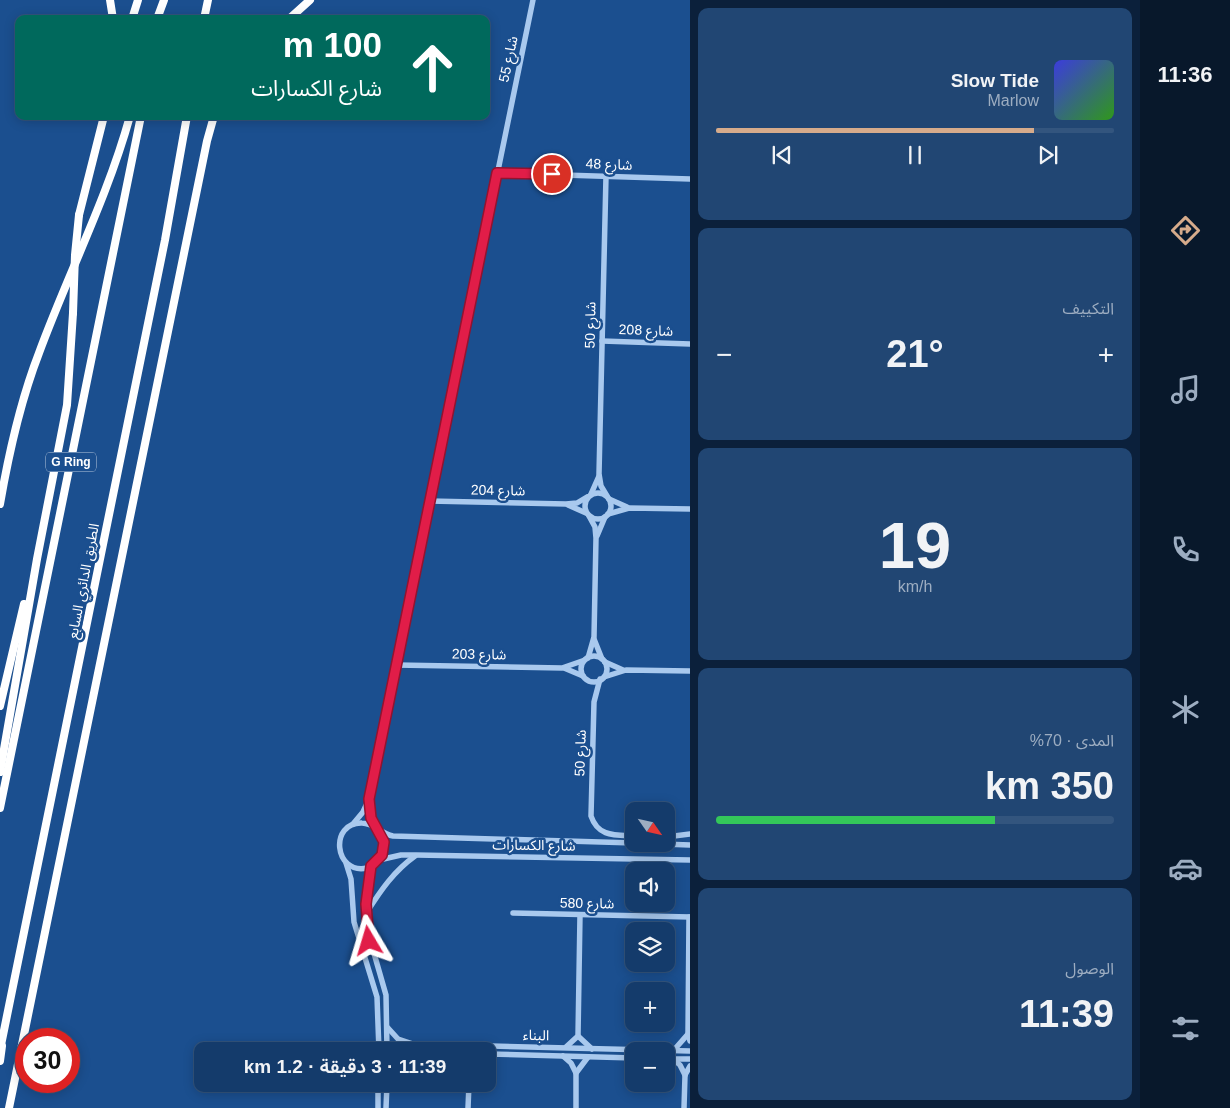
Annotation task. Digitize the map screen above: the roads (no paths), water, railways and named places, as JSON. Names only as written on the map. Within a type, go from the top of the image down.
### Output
[{"type":"highway","points":[[110,0],[112,15]]},
{"type":"highway","points":[[133,15],[138,0]]},
{"type":"highway","points":[[160,15],[164,0]]},
{"type":"highway","points":[[205,15],[208,0]]},
{"type":"highway","points":[[293,15],[310,0]]},
{"type":"highway","points":[[0,772],[66,405],[73,313],[74,255],[79,215],[103,120]]},
{"type":"highway","points":[[0,504],[9,454],[23,398],[39,352],[102,202],[129,120]]},
{"type":"highway","name":"G Ring","points":[[0,808],[140,120]]},
{"type":"highway","name":"الطريق الدائري السابع","points":[[0,1050],[165,240],[186,120]]},
{"type":"highway","points":[[27,1028],[207,141],[213,120]]},
{"type":"highway","points":[[0,706],[12,650],[37,559]]},
{"type":"highway","points":[[0,1061],[8,1013]]},
{"type":"highway","points":[[9,1108],[15,1082]]},
{"type":"highway","points":[[14,1108],[16,1093]]},
{"type":"street","name":"شارع 55","points":[[353,824],[363,812],[369,799],[533,0]]},
{"type":"street","name":"شارع 48","points":[[497,173],[690,179]]},
{"type":"street","name":"شارع 50","points":[[606,176],[599,474],[601,486],[608,498]]},
{"type":"street","name":"شارع 208","points":[[602,341],[690,344]]},
{"type":"street","name":"شارع 50","points":[[589,496],[599,474]]},
{"type":"street","points":[[630,508],[599,492],[589,496],[584,505],[595,526],[596,538],[594,637],[581,669],[583,676],[591,681],[626,670],[690,671]]},
{"type":"street","name":"شارع 204","points":[[429,501],[566,504],[577,503],[589,496]]},
{"type":"street","points":[[596,538],[611,509],[608,498]]},
{"type":"street","name":"شارع 204","points":[[566,504],[588,515]]},
{"type":"street","points":[[588,515],[597,519],[630,508],[690,509]]},
{"type":"street","points":[[594,637],[606,669],[602,678]]},
{"type":"street","points":[[586,658],[595,656],[626,670]]},
{"type":"street","name":"شارع 203","points":[[562,668],[586,658]]},
{"type":"street","name":"شارع 203","points":[[396,665],[562,668],[583,676]]},
{"type":"street","name":"شارع 50","points":[[602,678],[594,702],[591,816],[596,828],[607,834],[625,835]]},
{"type":"street","name":"شارع 55","points":[[369,799],[377,829]]},
{"type":"street","points":[[353,824],[345,829],[339,842],[340,855],[346,863],[351,879],[354,922],[377,997],[379,1042]]},
{"type":"street","name":"شارع الكسارات","points":[[353,824],[368,824],[377,829],[400,836],[625,843]]},
{"type":"street","points":[[377,829],[384,849],[379,860]]},
{"type":"street","points":[[675,836],[690,836]]},
{"type":"street","points":[[675,844],[690,844]]},
{"type":"street","name":"شارع الكسارات","points":[[371,866],[379,860],[401,855],[690,860]]},
{"type":"street","points":[[367,912],[384,885],[400,867],[416,855]]},
{"type":"street","points":[[346,863],[355,868],[371,866],[367,912],[369,941],[386,996],[387,1042]]},
{"type":"street","name":"شارع 580","points":[[513,914],[690,917]]},
{"type":"street","points":[[580,915],[578,1036],[592,1049]]},
{"type":"street","points":[[675,1049],[689,1038],[690,917]]},
{"type":"street","name":"البناء","points":[[388,1028],[398,1039],[413,1044],[625,1049]]},
{"type":"street","points":[[564,1048],[578,1036]]},
{"type":"street","name":"البناء","points":[[675,1050],[690,1051]]},
{"type":"street","name":"البناء","points":[[496,1054],[625,1058]]},
{"type":"street","points":[[563,1056],[571,1063],[576,1072],[576,1108]]},
{"type":"street","points":[[576,1072],[588,1057]]},
{"type":"street","points":[[675,1059],[690,1059]]},
{"type":"street","points":[[675,1063],[680,1066],[685,1075]]},
{"type":"street","points":[[684,1108],[685,1075],[690,1066]]},
{"type":"street","points":[[378,1092],[378,1108]]},
{"type":"street","points":[[386,1108],[387,1092]]},
{"type":"street","points":[[468,1108],[469,1092]]}]
